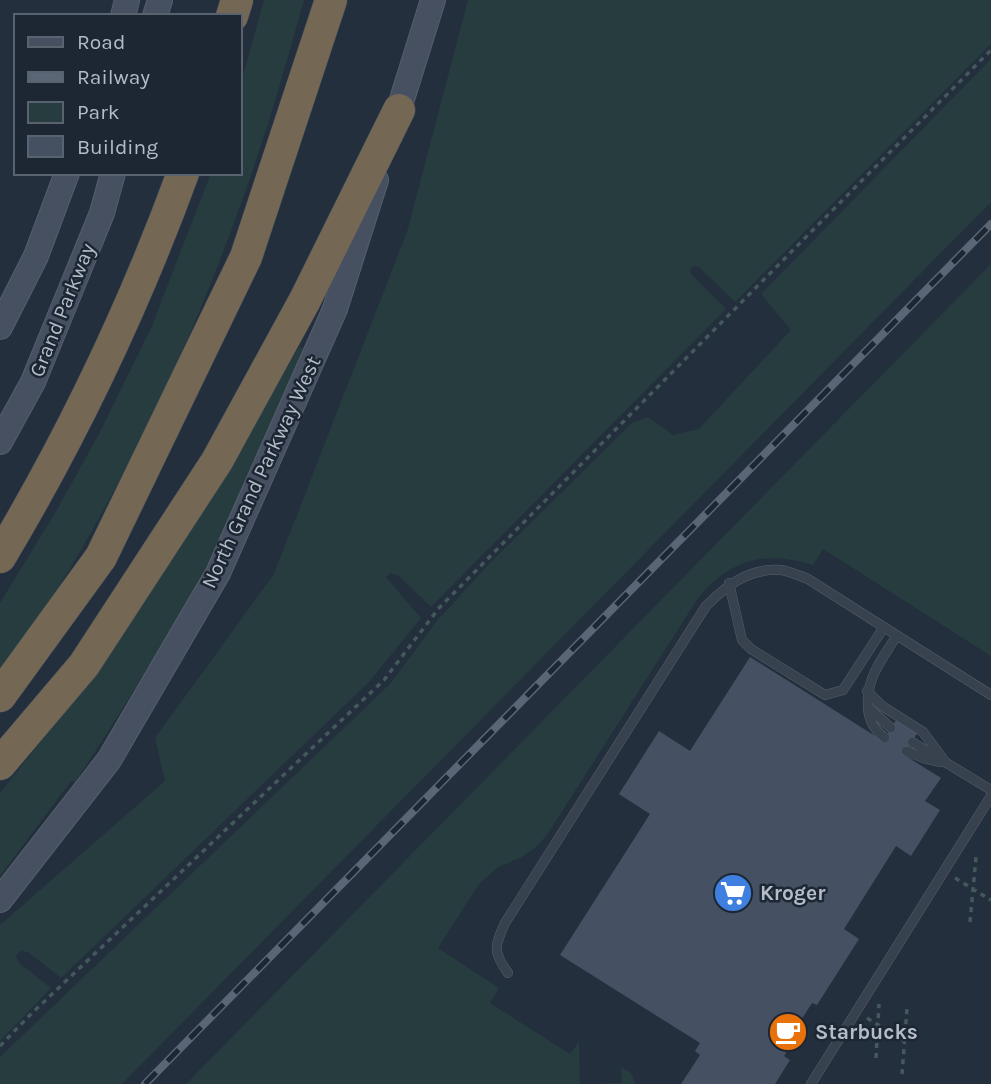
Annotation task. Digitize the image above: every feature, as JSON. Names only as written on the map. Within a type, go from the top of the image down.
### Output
[{"type":"highway","points":[[0,696],[101,557],[246,257],[331,0]]},
{"type":"highway","points":[[0,764],[84,666],[217,461],[305,300],[399,110]]},
{"type":"highway","points":[[0,557],[55,462],[104,362],[182,175]]},
{"type":"main road","name":"North Grand Parkway West","points":[[0,900],[109,760],[218,572],[335,309],[433,0]]},
{"type":"main road","points":[[0,327],[36,256],[66,175]]},
{"type":"main road","name":"Grand Parkway","points":[[0,442],[33,382],[102,213],[112,175]]},
{"type":"lane","points":[[509,973],[496,956],[497,940],[505,923],[706,606],[729,583],[757,573],[781,570],[808,579],[991,695]]},
{"type":"lane","points":[[729,583],[742,640],[751,649],[825,695],[843,690],[884,627]]},
{"type":"lane","points":[[885,738],[869,719],[867,691],[875,671],[897,635]]},
{"type":"lane","points":[[867,691],[882,706],[923,732],[946,762]]},
{"type":"lane","points":[[868,707],[891,728]]},
{"type":"lane","points":[[912,742],[991,790]]},
{"type":"lane","points":[[906,751],[923,758],[946,762]]},
{"type":"lane","points":[[811,1084],[991,796]]},
{"type":"path","points":[[0,1046],[384,680],[439,608],[991,50]]},
{"type":"path","points":[[970,922],[976,857]]},
{"type":"path","points":[[955,878],[991,900]]},
{"type":"path","points":[[876,1058],[879,1003]]},
{"type":"path","points":[[902,1074],[907,1009]]},
{"type":"path","points":[[867,1018],[904,1041]]},
{"type":"green space","points":[[264,0],[304,0],[245,192],[222,256],[169,381],[139,443],[73,563],[0,677],[0,603],[99,434],[151,328],[210,175],[242,175],[242,79]]},
{"type":"green space","points":[[468,0],[991,0],[991,44],[735,302],[699,267],[693,266],[690,270],[692,275],[726,309],[431,607],[399,576],[391,573],[386,577],[421,618],[369,682],[61,978],[28,952],[20,951],[16,956],[19,963],[51,988],[0,1041],[0,925],[165,781],[155,738],[274,574],[407,232]]},
{"type":"green space","points":[[991,59],[991,202],[122,1084],[0,1084],[0,1057],[391,683],[436,622],[487,566],[632,423],[648,417],[673,435],[699,429],[791,330],[761,294]]},
{"type":"green space","points":[[991,264],[991,656],[823,549],[813,565],[779,558],[750,561],[736,566],[723,574],[698,598],[547,835],[535,848],[498,867],[479,884],[438,948],[499,988],[490,1003],[570,1054],[579,1042],[580,1084],[186,1084]]},
{"type":"green space","points":[[299,347],[303,348],[275,418],[246,486],[208,563],[144,674],[75,782],[71,781],[0,876],[0,793],[84,688],[212,491]]},
{"type":"green space","points":[[621,1067],[631,1073],[636,1084],[584,1084],[622,1083]]},
{"type":"building","name":"Kroger","points":[[750,657],[883,741],[898,717],[919,730],[904,755],[941,778],[925,801],[940,810],[911,856],[896,846],[844,929],[859,939],[817,1005],[812,1003],[789,1039],[793,1042],[784,1056],[790,1060],[775,1084],[681,1084],[700,1055],[695,1051],[700,1043],[560,955],[650,814],[619,794],[659,731],[690,751]]},
{"type":"railway","points":[[145,1084],[991,224]]},
{"type":"place","name":"Kroger","points":[[733,893]]},
{"type":"place","name":"Starbucks","points":[[788,1032]]}]
